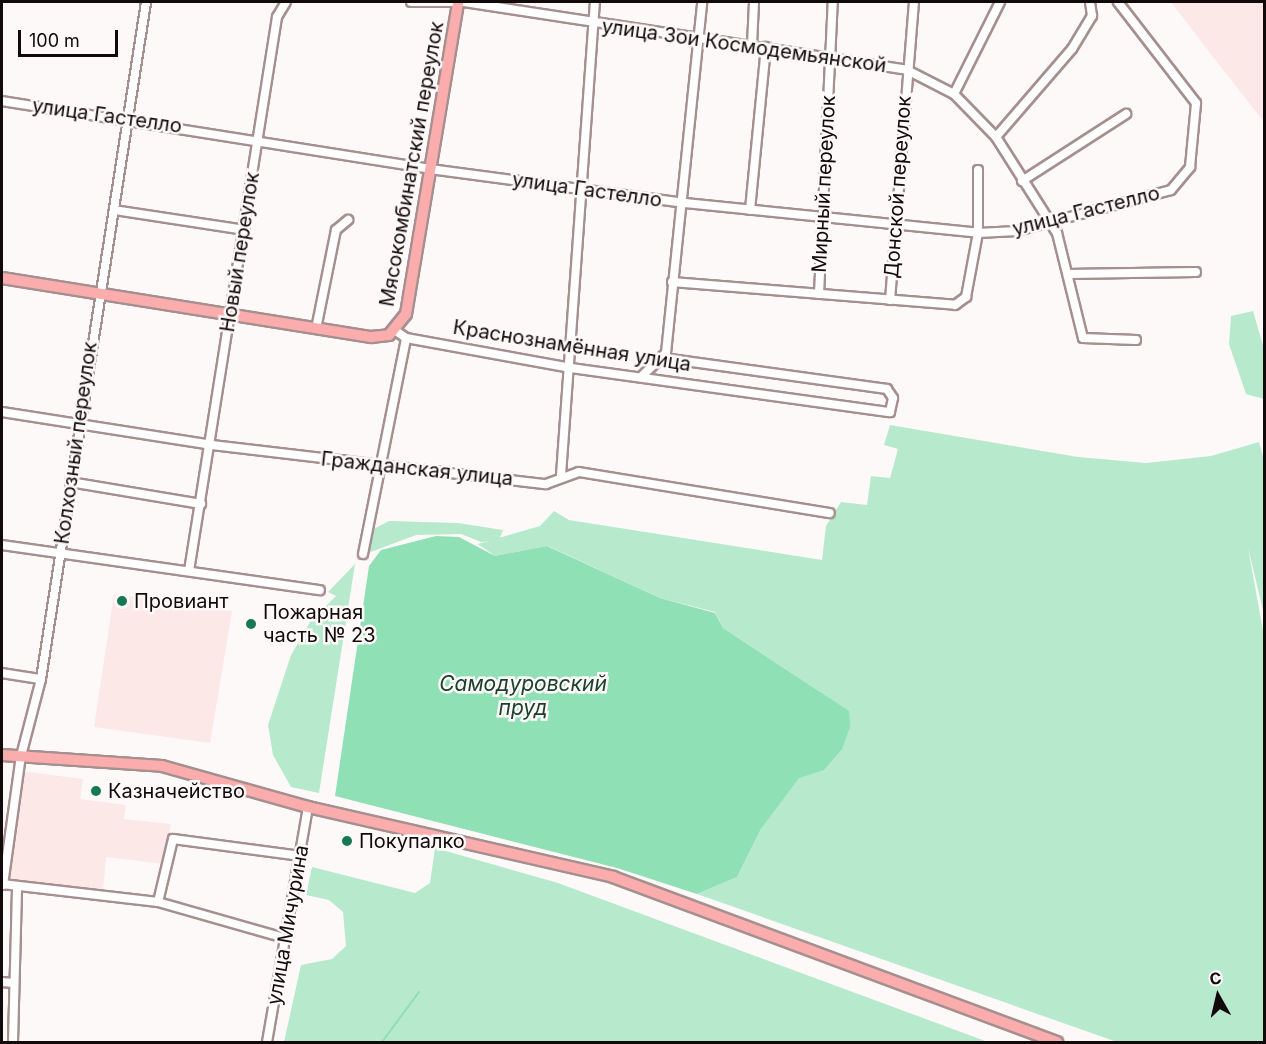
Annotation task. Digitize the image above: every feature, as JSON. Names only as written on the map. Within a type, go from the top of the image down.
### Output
[{"type":"main road","name":"Мясокомбинатский переулок","points":[[396,331],[406,314],[457,2]]},
{"type":"main road","points":[[2,278],[371,338],[396,331]]},
{"type":"main road","points":[[2,755],[162,766],[308,807],[613,878],[1057,1042]]},
{"type":"street","name":"Колхозный переулок","points":[[2,884],[21,756],[41,680],[78,424],[146,2]]},
{"type":"street","name":"Новый переулок","points":[[189,571],[212,445],[229,315],[257,139],[278,17],[286,2]]},
{"type":"street","points":[[411,2],[457,2]]},
{"type":"street","name":"улица Зои Космодемьянской","points":[[464,2],[592,24],[829,54],[907,70],[954,94],[996,136],[1022,181],[1057,233],[1083,338],[1136,340]]},
{"type":"street","points":[[561,475],[571,368],[595,2]]},
{"type":"street","points":[[642,376],[663,358],[672,282],[686,203],[702,2]]},
{"type":"street","points":[[752,45],[754,2]]},
{"type":"street","name":"Мирный переулок","points":[[819,294],[833,2]]},
{"type":"street","name":"Донской переулок","points":[[890,300],[914,2]]},
{"type":"street","points":[[954,94],[1000,2]]},
{"type":"street","points":[[996,136],[1072,49],[1092,16],[1090,2]]},
{"type":"street","name":"улица Гастелло","points":[[2,101],[126,118],[430,169],[686,203],[895,226],[978,233],[1017,231],[1047,220],[1171,190],[1190,167],[1196,103],[1118,2]]},
{"type":"street","points":[[750,210],[766,47]]},
{"type":"street","points":[[1022,181],[1126,114]]},
{"type":"street","points":[[672,282],[955,305],[966,297],[978,233],[978,170]]},
{"type":"street","points":[[114,210],[244,230]]},
{"type":"street","points":[[316,329],[336,230],[348,220]]},
{"type":"street","points":[[1068,274],[1196,272]]},
{"type":"street","name":"Краснознамённая улица","points":[[396,331],[406,338],[571,368],[890,412],[893,398],[887,389],[663,358]]},
{"type":"street","points":[[363,554],[379,461],[406,338]]},
{"type":"street","name":"Гражданская улица","points":[[2,412],[212,445],[366,465],[379,461],[546,484],[561,475],[579,472],[830,513]]},
{"type":"street","points":[[70,482],[201,504]]},
{"type":"street","points":[[2,545],[320,590]]},
{"type":"street","points":[[2,673],[41,680]]},
{"type":"street","name":"улица Мичурина","points":[[267,1042],[288,939],[308,807]]},
{"type":"street","points":[[158,902],[172,839],[301,856]]},
{"type":"street","points":[[2,884],[158,902],[288,939]]},
{"type":"street","points":[[14,1042],[17,886]]},
{"type":"street","points":[[2,982],[14,983]]},
{"type":"shaded area","points":[[1171,2],[1264,2],[1264,122],[1213,57]]},
{"type":"shaded area","points":[[1253,311],[1264,349],[1264,399],[1246,394],[1229,344],[1231,316]]},
{"type":"shaded area","points":[[890,425],[1078,457],[1146,463],[1211,456],[1259,442],[1264,460],[1264,614],[1248,548],[1264,636],[1264,1042],[1117,1042],[697,894],[737,877],[761,829],[799,777],[824,769],[820,692],[723,628],[715,612],[660,598],[548,546],[495,556],[478,544],[540,526],[554,511],[569,520],[822,560],[826,526],[841,502],[867,505],[871,476],[890,478],[898,449],[884,445]]},
{"type":"shaded area","points":[[389,521],[458,523],[503,530],[499,540],[481,542],[461,534],[416,535],[368,553],[372,530]]},
{"type":"shaded area","points":[[355,564],[319,793],[291,787],[273,755],[268,725],[291,655],[310,622],[336,596],[328,592]]},
{"type":"shaded area","points":[[114,594],[232,611],[210,743],[94,727]]},
{"type":"shaded area","points":[[21,771],[83,779],[80,799],[126,805],[124,819],[171,824],[164,864],[106,857],[103,891],[7,881]]},
{"type":"shaded area","points":[[435,848],[558,883],[988,1042],[284,1042],[301,965],[332,959],[346,946],[343,912],[329,900],[306,895],[312,867],[415,893],[430,883]]},
{"type":"water","name":"Самодуровский пруд","points":[[436,536],[459,537],[495,556],[547,546],[660,598],[715,613],[723,628],[849,711],[850,727],[842,749],[824,770],[799,778],[761,829],[737,877],[697,894],[617,868],[335,796],[369,566],[381,550]]},
{"type":"waterway","points":[[382,1042],[419,992]]},
{"type":"place","name":"Провиант","points":[[122,601]]},
{"type":"place","name":"Пожарная часть № 23","points":[[251,624]]},
{"type":"place","name":"Казначейство","points":[[96,791]]},
{"type":"place","name":"Покупалко","points":[[347,841]]}]
